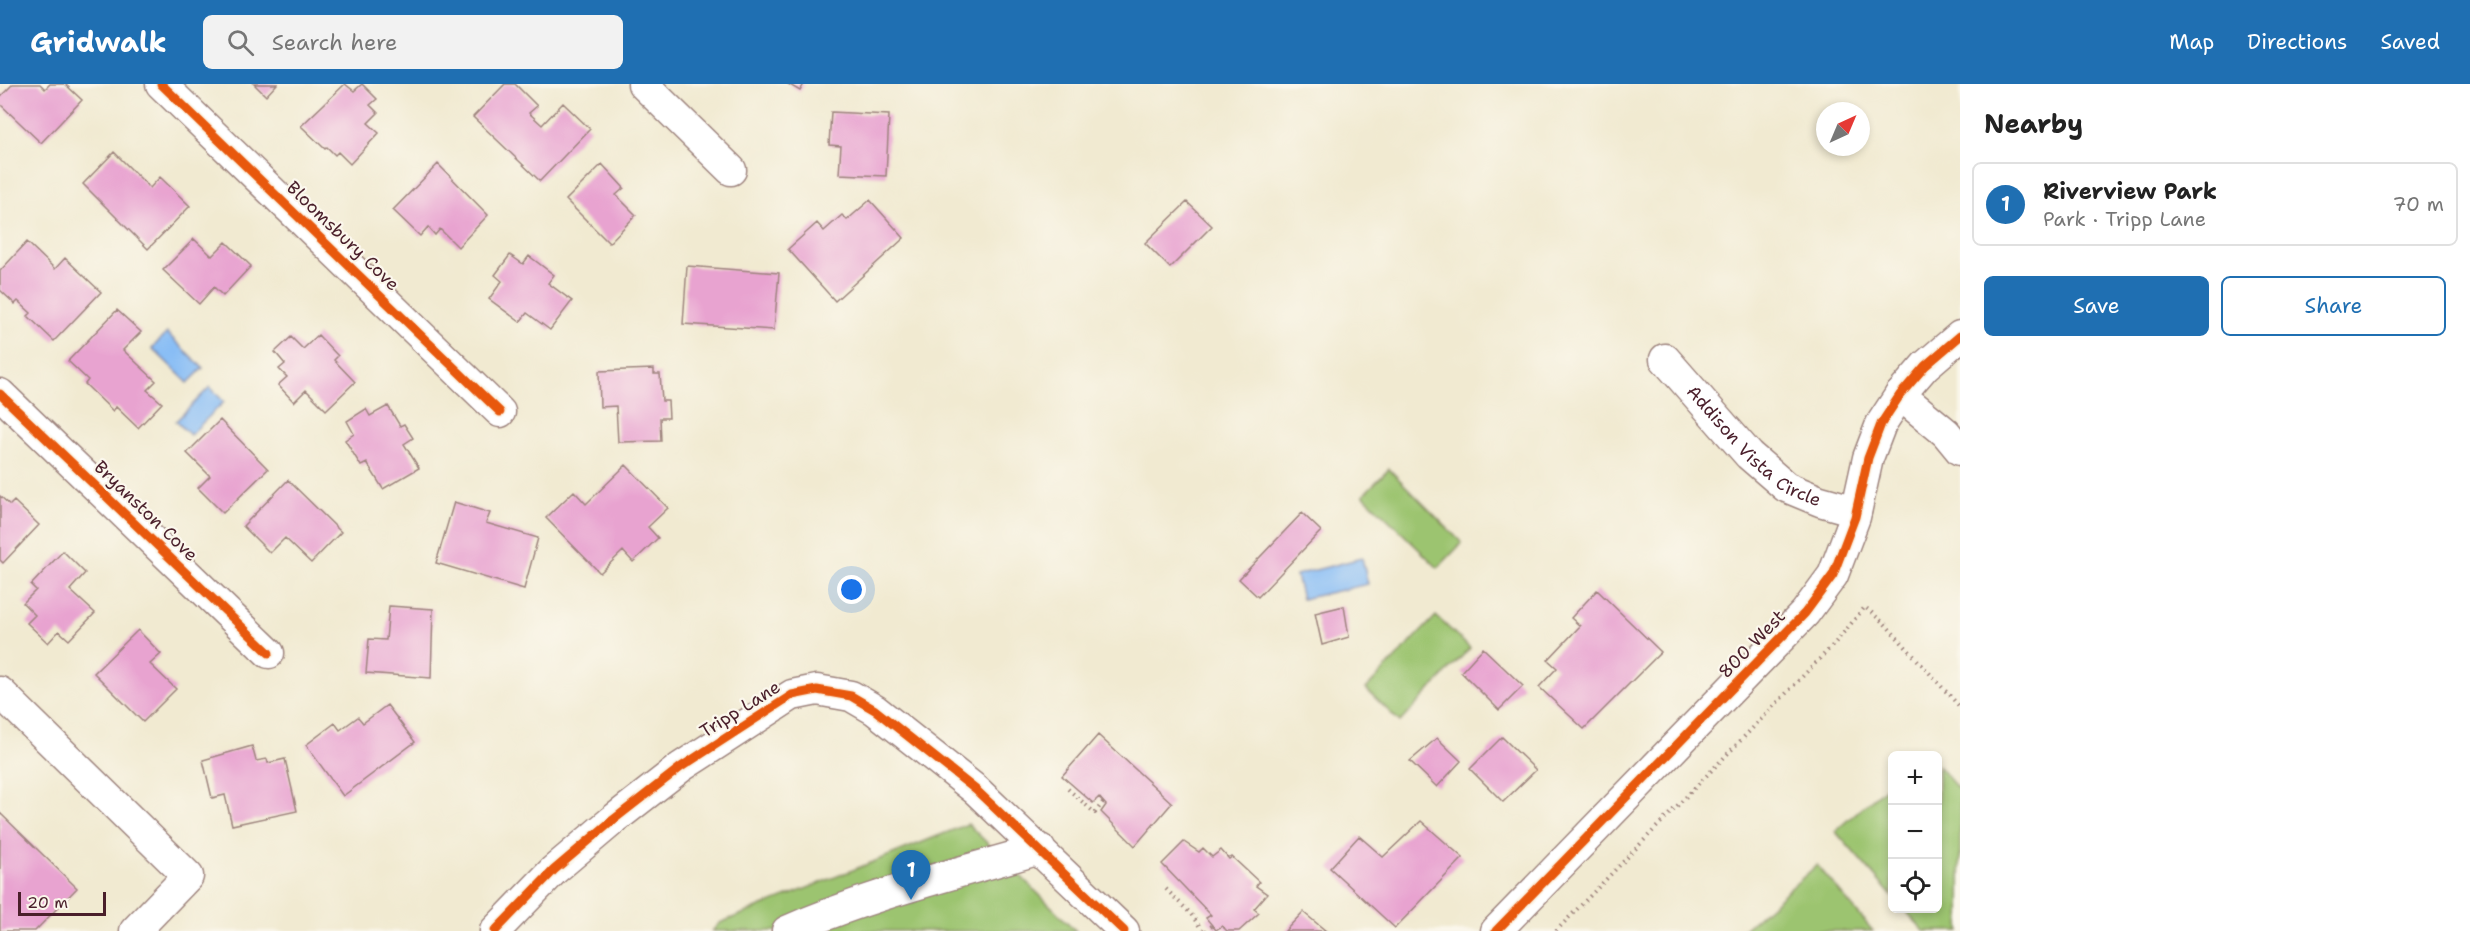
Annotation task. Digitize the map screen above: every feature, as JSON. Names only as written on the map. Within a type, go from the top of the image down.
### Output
[{"type":"street","name":"Bloomsbury Cove","points":[[161,84],[500,412]]},
{"type":"street","points":[[642,84],[731,170]]},
{"type":"street","name":"800 West","points":[[1496,931],[1805,613],[1833,575],[1856,511],[1868,458],[1881,424],[1900,395],[1925,366],[1960,336]]},
{"type":"street","name":"Addison Vista Circle","points":[[1665,359],[1749,455],[1786,487],[1820,501],[1856,511]]},
{"type":"street","name":"Bryanston Cove","points":[[0,393],[269,653]]},
{"type":"street","points":[[1900,395],[1946,433],[1960,450]]},
{"type":"street","name":"Tripp Lane","points":[[495,931],[555,870],[681,767],[792,695],[817,690],[851,696],[875,710],[976,790],[1124,931]]},
{"type":"street","points":[[0,692],[188,876],[135,931]]},
{"type":"street","points":[[787,931],[819,917],[916,885],[1040,849]]},
{"type":"path","points":[[1556,931],[1834,644],[1865,607],[1885,624],[1960,707]]},
{"type":"path","points":[[1068,789],[1095,813],[1103,802]]},
{"type":"path","points":[[1166,889],[1190,912],[1204,931],[1212,926]]},
{"type":"green space","points":[[1389,469],[1462,543],[1438,568],[1363,495]]},
{"type":"green space","points":[[1436,616],[1470,648],[1400,722],[1366,689]]},
{"type":"green space","points":[[1942,771],[1960,791],[1960,931],[1924,931],[1908,913],[1942,913]]},
{"type":"green space","points":[[1888,785],[1888,891],[1835,831]]},
{"type":"green space","points":[[968,824],[1076,931],[712,931],[720,923]]},
{"type":"green space","points":[[1817,865],[1873,931],[1742,931]]},
{"type":"water","points":[[167,333],[203,368],[188,383],[152,348]]},
{"type":"water","points":[[210,387],[224,402],[190,435],[176,421]]},
{"type":"water","points":[[1362,558],[1368,584],[1302,599],[1296,575]]},
{"type":"building","points":[[13,84],[40,84],[45,89],[50,84],[65,84],[82,100],[41,143],[0,104],[0,97]]},
{"type":"building","points":[[254,84],[277,84],[266,96]]},
{"type":"building","points":[[345,84],[354,91],[362,84],[377,99],[370,105],[378,113],[368,123],[379,133],[350,164],[338,152],[335,155],[327,147],[325,149],[301,126]]},
{"type":"building","points":[[505,84],[515,84],[537,106],[529,113],[542,125],[563,103],[590,129],[540,181],[473,117]]},
{"type":"building","points":[[788,84],[804,84],[800,91]]},
{"type":"building","points":[[831,112],[889,115],[886,176],[839,174],[841,146],[829,145]]},
{"type":"building","points":[[114,152],[150,188],[160,177],[190,206],[148,249],[83,184]]},
{"type":"building","points":[[438,164],[488,215],[458,247],[440,229],[435,235],[428,227],[420,236],[393,210]]},
{"type":"building","points":[[602,164],[624,188],[616,195],[636,215],[609,243],[566,200]]},
{"type":"building","points":[[870,200],[904,238],[835,301],[788,249],[817,223],[824,231],[842,215],[847,220]]},
{"type":"building","points":[[1187,202],[1212,226],[1170,268],[1145,243]]},
{"type":"building","points":[[194,239],[212,256],[226,242],[251,266],[223,296],[214,287],[199,304],[163,270]]},
{"type":"building","points":[[27,242],[55,269],[65,258],[101,292],[54,341],[28,316],[31,313],[18,301],[15,304],[0,290],[0,271]]},
{"type":"building","points":[[510,255],[523,264],[529,256],[554,275],[548,283],[572,301],[550,330],[527,313],[520,322],[489,299],[502,281],[495,275]]},
{"type":"building","points":[[687,266],[779,273],[774,330],[683,324]]},
{"type":"building","points":[[117,310],[141,332],[123,350],[156,381],[147,390],[162,403],[138,428],[116,407],[113,411],[85,384],[88,380],[68,361]]},
{"type":"building","points":[[318,335],[338,356],[334,360],[355,382],[326,410],[306,390],[294,402],[278,385],[287,377],[279,369],[285,364],[275,352],[291,337],[303,349]]},
{"type":"building","points":[[654,369],[654,374],[660,374],[662,401],[668,401],[669,418],[660,418],[661,441],[618,442],[616,406],[600,407],[599,371]]},
{"type":"building","points":[[388,406],[400,426],[404,424],[413,438],[404,444],[419,468],[383,489],[367,463],[361,466],[345,440],[354,434],[347,421],[366,409],[370,416]]},
{"type":"building","points":[[220,420],[268,469],[223,513],[198,488],[210,476],[187,453]]},
{"type":"building","points":[[626,465],[668,508],[648,527],[658,538],[633,562],[623,551],[600,573],[546,518],[574,491],[586,504]]},
{"type":"building","points":[[288,480],[341,532],[311,563],[285,538],[270,553],[243,526]]},
{"type":"building","points":[[0,496],[10,505],[14,501],[39,525],[3,563],[0,560]]},
{"type":"building","points":[[454,502],[490,513],[486,523],[538,538],[524,589],[436,563]]},
{"type":"building","points":[[1302,513],[1321,531],[1258,597],[1239,579]]},
{"type":"building","points":[[63,551],[85,573],[70,590],[95,613],[69,640],[59,631],[48,643],[27,623],[35,615],[23,603],[36,590],[31,585]]},
{"type":"building","points":[[1597,590],[1661,652],[1584,729],[1539,687],[1557,668],[1548,660],[1580,626],[1571,618]]},
{"type":"building","points":[[389,606],[433,609],[431,678],[366,673],[369,639],[386,640]]},
{"type":"building","points":[[1344,606],[1349,637],[1322,645],[1315,613]]},
{"type":"building","points":[[138,630],[161,654],[150,664],[176,689],[143,722],[94,673]]},
{"type":"building","points":[[1483,648],[1523,686],[1499,710],[1461,672]]},
{"type":"building","points":[[387,705],[415,742],[343,796],[306,745],[335,723],[340,730],[358,717],[363,723]]},
{"type":"building","points":[[1098,735],[1172,803],[1135,846],[1101,812],[1106,805],[1099,797],[1093,803],[1062,776]]},
{"type":"building","points":[[1502,737],[1536,770],[1503,802],[1470,769]]},
{"type":"building","points":[[1437,738],[1461,761],[1437,787],[1410,761]]},
{"type":"building","points":[[252,746],[256,761],[267,759],[268,763],[285,759],[297,811],[232,825],[225,795],[212,798],[203,760]]},
{"type":"building","points":[[0,813],[77,888],[35,931],[0,931]]},
{"type":"building","points":[[1421,821],[1463,858],[1395,928],[1330,868],[1359,836],[1383,857]]},
{"type":"building","points":[[1184,842],[1199,852],[1203,848],[1212,857],[1221,850],[1259,882],[1256,886],[1267,894],[1254,909],[1259,913],[1239,931],[1227,931],[1222,926],[1216,930],[1206,918],[1211,915],[1162,864]]},
{"type":"building","points":[[1303,912],[1326,931],[1285,931]]},
{"type":"cycle path","points":[[161,84],[500,412]]},
{"type":"cycle path","points":[[1496,931],[1805,613],[1833,575],[1855,517],[1868,458],[1881,424],[1900,395],[1925,366],[1960,336]]},
{"type":"cycle path","points":[[0,394],[269,653]]},
{"type":"cycle path","points":[[495,931],[554,870],[681,767],[792,695],[817,690],[851,696],[875,710],[976,790],[1124,931]]},
{"type":"place","name":"Riverview Park","points":[[911,900]]}]
